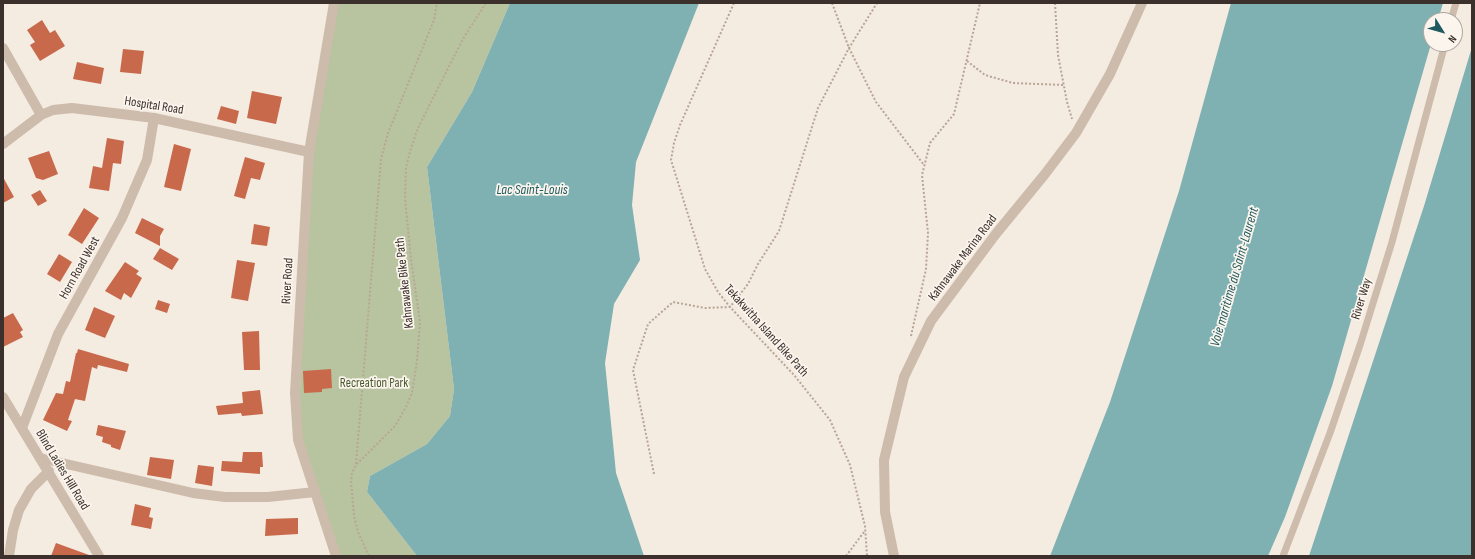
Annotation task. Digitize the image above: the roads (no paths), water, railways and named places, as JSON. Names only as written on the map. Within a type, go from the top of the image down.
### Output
[{"type":"street","name":"River Road","points":[[334,3],[309,152],[295,393],[298,440],[336,556]]},
{"type":"street","name":"Kahnawake Marina Road","points":[[894,556],[885,512],[884,460],[904,377],[931,320],[995,235],[1045,174],[1076,133],[1110,74],[1142,3]]},
{"type":"street","points":[[3,48],[41,115]]},
{"type":"street","name":"Hospital Road","points":[[3,144],[41,115],[53,110],[72,108],[154,118],[309,152]]},
{"type":"street","name":"Horn Road West","points":[[22,428],[58,334],[125,211],[147,160],[154,118]]},
{"type":"street","name":"Blind Ladies Hill Road","points":[[3,398],[100,556]]},
{"type":"street","points":[[40,458],[193,493],[225,497],[268,497],[315,492]]},
{"type":"street","points":[[9,556],[13,530],[19,510],[31,489],[49,471]]},
{"type":"lane","name":"River Way","points":[[1283,556],[1330,433],[1360,345],[1392,242],[1443,52]]},
{"type":"water","name":"Lac Saint-Louis","points":[[510,3],[699,3],[636,162],[632,205],[640,260],[614,304],[605,363],[616,473],[644,556],[417,556],[367,492],[370,476],[427,444],[450,416],[454,389],[427,167],[472,92]]},
{"type":"water","name":"Voie maritime du Saint-Laurent","points":[[1231,3],[1443,3],[1440,12],[1423,12],[1423,52],[1429,52],[1332,386],[1285,517],[1268,556],[1050,556],[1110,402],[1179,191]]},
{"type":"water","points":[[1472,47],[1472,556],[1309,556],[1424,206]]},
{"type":"park label","name":"Recreation Park","points":[[374,384]]}]
